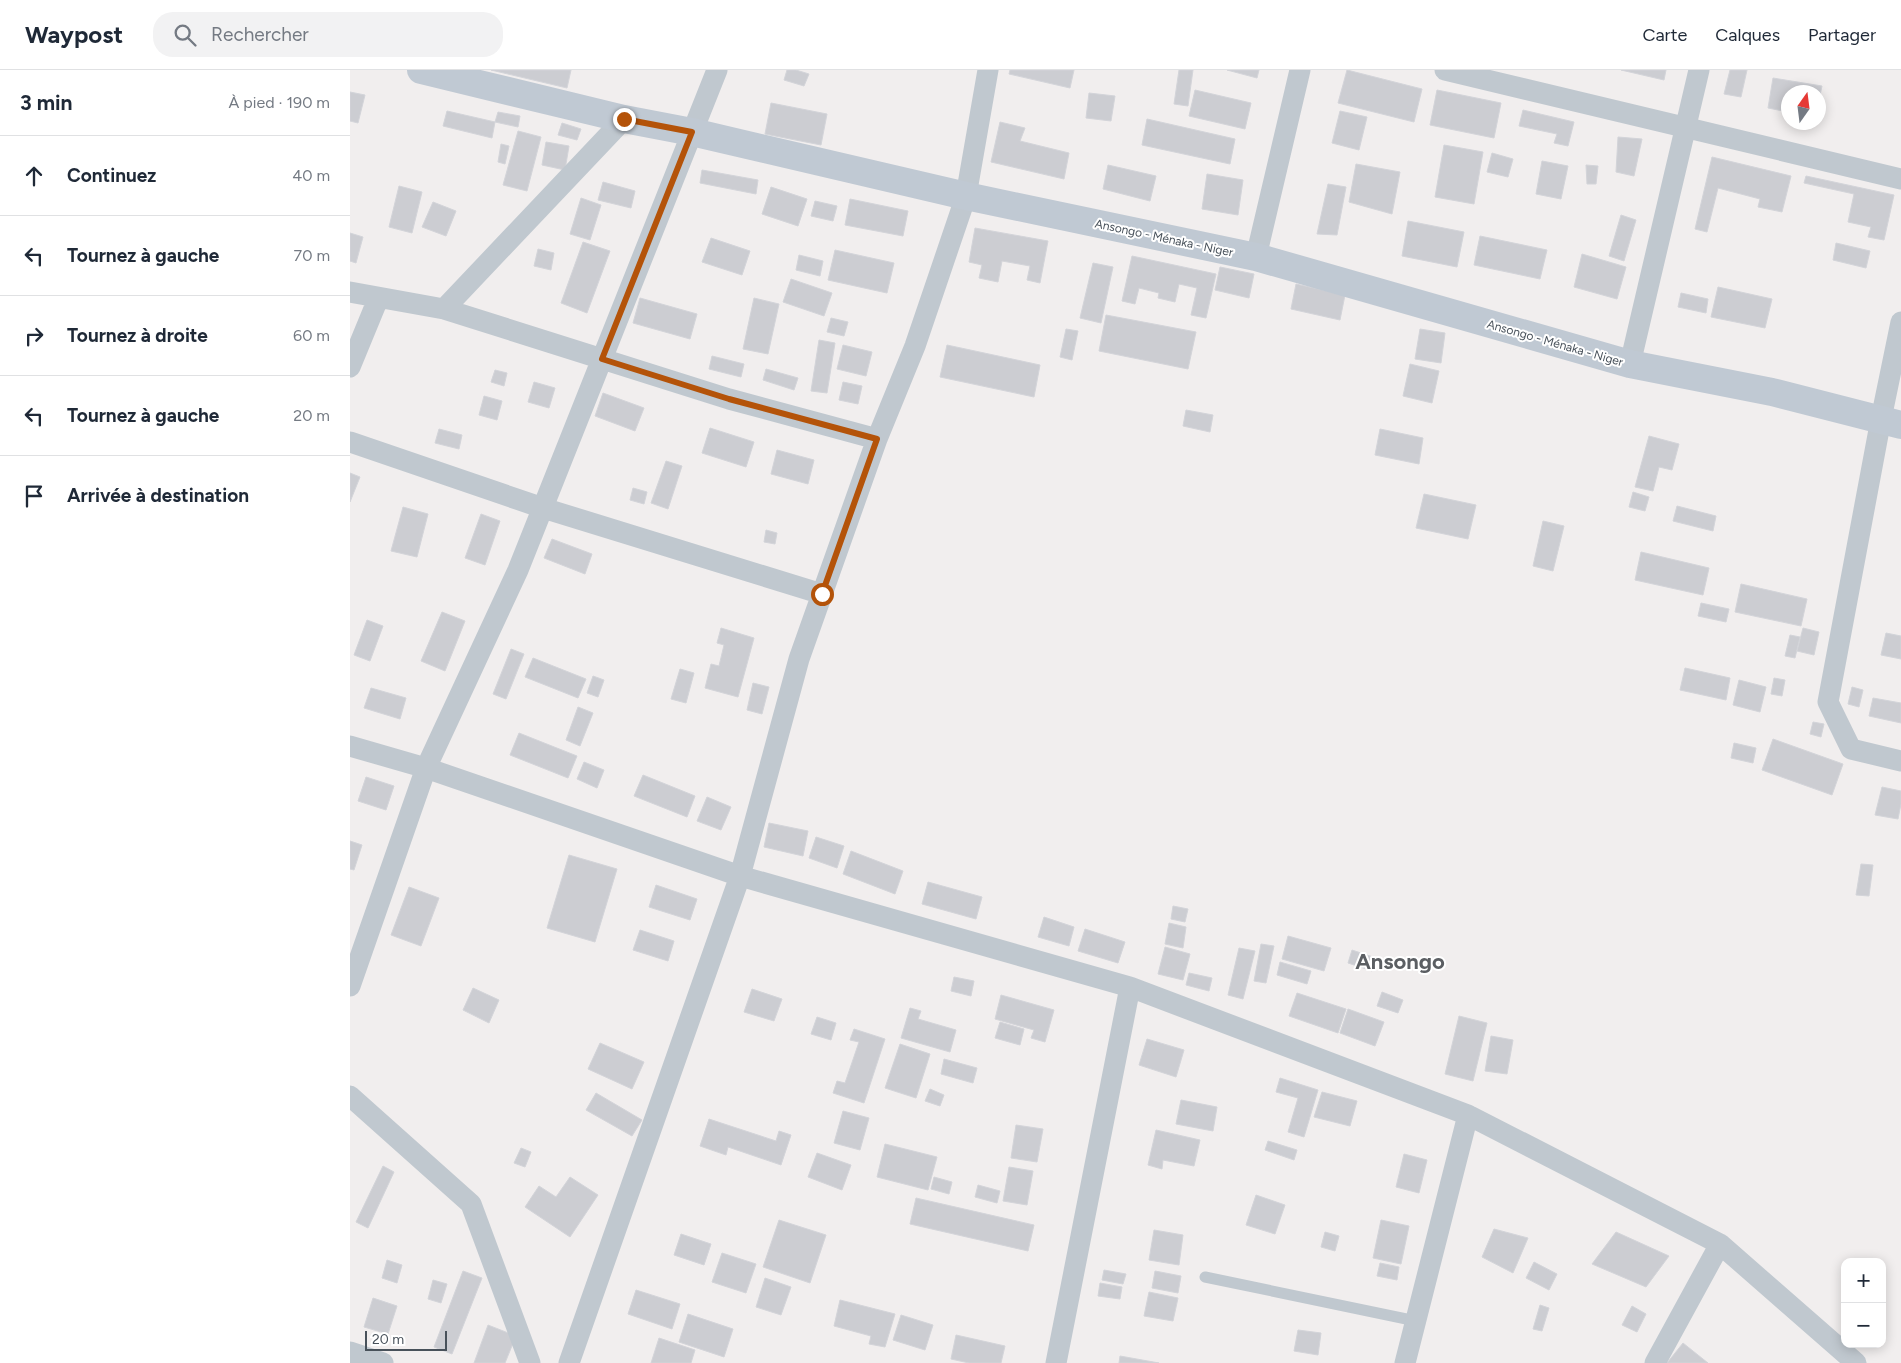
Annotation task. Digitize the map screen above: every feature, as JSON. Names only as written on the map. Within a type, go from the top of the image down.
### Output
[{"type":"main road","name":"Ansongo - Ménaka - Niger","points":[[421,70],[624,119],[692,132],[966,196],[1256,257],[1630,364],[1772,392],[1891,422]]},
{"type":"street","points":[[350,986],[426,768],[518,570],[544,508],[717,70]]},
{"type":"street","points":[[569,1363],[740,876],[799,659],[877,439],[915,346],[966,196],[988,70]]},
{"type":"street","points":[[1256,257],[1300,70]]},
{"type":"street","points":[[1445,70],[1901,178]]},
{"type":"street","points":[[1630,364],[1700,70]]},
{"type":"street","points":[[444,309],[624,119]]},
{"type":"street","points":[[350,292],[444,309],[729,399],[877,439]]},
{"type":"street","points":[[350,367],[378,298]]},
{"type":"street","points":[[1901,322],[1891,422],[1828,702],[1851,749],[1901,761]]},
{"type":"street","points":[[350,442],[544,508],[822,594]]},
{"type":"street","points":[[350,746],[426,768],[740,876],[1130,987],[1468,1114],[1720,1244],[1856,1363]]},
{"type":"street","points":[[1056,1363],[1130,987]]},
{"type":"street","points":[[350,1096],[471,1204],[530,1363]]},
{"type":"street","points":[[1405,1363],[1468,1114]]},
{"type":"street","points":[[1655,1363],[1720,1244]]},
{"type":"street","points":[[350,1352],[382,1363]]},
{"type":"lane","points":[[1205,1277],[1416,1321]]},
{"type":"building","points":[[491,70],[571,70],[567,88]]},
{"type":"building","points":[[787,70],[796,70],[809,74],[804,86],[784,80]]},
{"type":"building","points":[[1010,70],[1074,70],[1070,88],[1009,74]]},
{"type":"building","points":[[1179,70],[1193,70],[1188,106],[1174,104]]},
{"type":"building","points":[[1227,70],[1259,70],[1257,78]]},
{"type":"building","points":[[1347,70],[1422,89],[1414,122],[1338,103]]},
{"type":"building","points":[[1621,70],[1666,70],[1664,80]]},
{"type":"building","points":[[1730,70],[1747,70],[1741,97],[1724,94]]},
{"type":"building","points":[[1773,78],[1816,85],[1781,85],[1781,111],[1768,108]]},
{"type":"building","points":[[1195,90],[1251,103],[1245,129],[1189,116]]},
{"type":"building","points":[[1437,90],[1501,103],[1494,138],[1430,125]]},
{"type":"building","points":[[350,92],[365,95],[358,123],[350,121]]},
{"type":"building","points":[[1089,93],[1115,96],[1111,121],[1086,118]]},
{"type":"building","points":[[771,103],[827,114],[821,145],[765,134]]},
{"type":"building","points":[[1523,110],[1574,122],[1568,146],[1554,143],[1557,134],[1519,126]]},
{"type":"building","points":[[447,111],[495,122],[492,138],[443,126]]},
{"type":"building","points":[[1340,111],[1367,117],[1359,150],[1332,143]]},
{"type":"building","points":[[498,112],[520,116],[518,127],[495,122]]},
{"type":"building","points":[[1147,119],[1235,139],[1230,164],[1142,145]]},
{"type":"building","points":[[1000,122],[1025,128],[1020,141],[1069,153],[1064,179],[991,162]]},
{"type":"building","points":[[562,123],[581,129],[577,140],[558,135]]},
{"type":"building","points":[[518,131],[541,137],[527,191],[503,185]]},
{"type":"building","points":[[1618,137],[1642,139],[1634,176],[1616,172]]},
{"type":"building","points":[[546,142],[569,146],[565,170],[542,165]]},
{"type":"building","points":[[501,144],[509,146],[505,164],[498,162]]},
{"type":"building","points":[[1444,145],[1483,152],[1474,204],[1435,197]]},
{"type":"building","points":[[1492,153],[1513,159],[1508,177],[1487,172]]},
{"type":"building","points":[[1712,157],[1791,176],[1782,212],[1758,207],[1760,199],[1718,188],[1707,232],[1695,229]]},
{"type":"building","points":[[1542,161],[1568,166],[1561,199],[1536,194]]},
{"type":"building","points":[[1356,164],[1400,172],[1392,214],[1349,202]]},
{"type":"building","points":[[1108,165],[1156,176],[1150,201],[1103,189]]},
{"type":"building","points":[[1586,165],[1598,166],[1596,184],[1587,184]]},
{"type":"building","points":[[702,170],[758,180],[756,194],[700,183]]},
{"type":"building","points":[[1207,174],[1243,180],[1238,215],[1202,209]]},
{"type":"building","points":[[1806,176],[1894,195],[1884,240],[1868,237],[1871,227],[1848,222],[1854,194],[1804,183]]},
{"type":"building","points":[[603,182],[635,191],[631,208],[598,200]]},
{"type":"building","points":[[1328,184],[1346,187],[1337,235],[1317,234]]},
{"type":"building","points":[[399,186],[422,192],[412,233],[389,227]]},
{"type":"building","points":[[771,187],[807,199],[798,226],[762,214]]},
{"type":"building","points":[[581,198],[601,205],[590,240],[570,234]]},
{"type":"building","points":[[850,199],[908,211],[903,236],[845,225]]},
{"type":"building","points":[[815,201],[837,206],[833,221],[811,216]]},
{"type":"building","points":[[433,202],[456,211],[446,236],[422,227]]},
{"type":"building","points":[[1621,215],[1636,220],[1624,261],[1609,256]]},
{"type":"building","points":[[1408,221],[1464,232],[1457,267],[1402,256]]},
{"type":"building","points":[[975,228],[1048,241],[1040,283],[1027,280],[1030,266],[1002,261],[998,282],[979,278],[982,265],[969,262]]},
{"type":"building","points":[[350,233],[363,237],[356,263],[350,261]]},
{"type":"building","points":[[1480,236],[1547,250],[1540,279],[1474,265]]},
{"type":"building","points":[[711,238],[750,251],[742,275],[702,262]]},
{"type":"building","points":[[583,242],[610,251],[587,313],[561,303]]},
{"type":"building","points":[[1836,243],[1870,251],[1866,268],[1833,260]]},
{"type":"building","points":[[538,249],[554,253],[551,270],[534,266]]},
{"type":"building","points":[[835,250],[894,263],[887,293],[828,280]]},
{"type":"building","points":[[1582,254],[1626,267],[1617,299],[1574,287]]},
{"type":"building","points":[[799,255],[823,261],[820,276],[796,270]]},
{"type":"building","points":[[1132,256],[1216,274],[1206,318],[1191,315],[1197,288],[1179,284],[1175,302],[1158,298],[1159,293],[1139,288],[1135,304],[1122,301]]},
{"type":"building","points":[[1093,263],[1113,267],[1101,323],[1080,318]]},
{"type":"building","points":[[1220,267],[1254,274],[1249,298],[1215,290]]},
{"type":"building","points":[[791,279],[832,293],[824,316],[783,302]]},
{"type":"building","points":[[1296,284],[1345,295],[1340,320],[1291,309]]},
{"type":"building","points":[[1718,287],[1772,299],[1765,328],[1711,317]]},
{"type":"building","points":[[1681,293],[1708,299],[1706,313],[1678,307]]},
{"type":"building","points":[[640,298],[697,314],[690,339],[633,323]]},
{"type":"building","points":[[754,298],[779,304],[768,354],[743,349]]},
{"type":"building","points":[[1106,315],[1196,332],[1188,369],[1099,351]]},
{"type":"building","points":[[831,318],[848,322],[844,336],[827,332]]},
{"type":"building","points":[[1066,329],[1078,331],[1072,360],[1060,357]]},
{"type":"building","points":[[1420,329],[1445,333],[1441,363],[1415,359]]},
{"type":"building","points":[[819,340],[835,343],[827,393],[811,391]]},
{"type":"building","points":[[843,345],[872,352],[866,376],[837,369]]},
{"type":"building","points":[[947,345],[1040,365],[1034,397],[940,377]]},
{"type":"building","points":[[712,356],[744,364],[741,377],[709,369]]},
{"type":"building","points":[[1410,364],[1439,371],[1432,403],[1403,396]]},
{"type":"building","points":[[766,369],[798,378],[794,390],[763,380]]},
{"type":"building","points":[[495,370],[507,373],[504,386],[491,382]]},
{"type":"building","points":[[534,382],[555,388],[549,408],[528,402]]},
{"type":"building","points":[[843,382],[862,386],[858,404],[839,400]]},
{"type":"building","points":[[603,393],[644,408],[635,431],[595,416]]},
{"type":"building","points":[[484,396],[502,401],[497,420],[479,415]]},
{"type":"building","points":[[1186,410],[1213,415],[1210,432],[1183,426]]},
{"type":"building","points":[[710,428],[754,442],[746,467],[702,453]]},
{"type":"building","points":[[439,429],[462,435],[459,449],[435,443]]},
{"type":"building","points":[[1380,429],[1423,438],[1419,464],[1375,455]]},
{"type":"building","points":[[1649,436],[1679,444],[1672,470],[1659,467],[1653,491],[1635,487]]},
{"type":"building","points":[[777,450],[814,460],[808,484],[771,474]]},
{"type":"building","points":[[666,461],[682,466],[668,509],[651,503]]},
{"type":"building","points":[[350,473],[360,477],[350,502]]},
{"type":"building","points":[[633,488],[647,492],[644,504],[630,500]]},
{"type":"building","points":[[1633,492],[1649,497],[1645,511],[1629,507]]},
{"type":"building","points":[[1424,494],[1476,505],[1468,539],[1416,528]]},
{"type":"building","points":[[1677,506],[1716,516],[1713,531],[1673,521]]},
{"type":"building","points":[[403,507],[428,514],[417,557],[391,551]]},
{"type":"building","points":[[481,514],[500,521],[485,565],[465,558]]},
{"type":"building","points":[[1543,521],[1564,526],[1553,571],[1533,566]]},
{"type":"building","points":[[766,530],[777,533],[775,544],[764,542]]},
{"type":"building","points":[[552,539],[592,554],[585,574],[544,558]]},
{"type":"building","points":[[1641,552],[1709,568],[1703,595],[1635,580]]},
{"type":"building","points":[[1741,584],[1807,599],[1801,626],[1735,612]]},
{"type":"building","points":[[1701,603],[1729,609],[1726,622],[1698,616]]},
{"type":"building","points":[[442,612],[465,621],[445,671],[421,661]]},
{"type":"building","points":[[367,620],[383,626],[370,661],[354,655]]},
{"type":"building","points":[[721,628],[754,638],[738,697],[705,688],[711,664],[719,666],[724,645],[717,643]]},
{"type":"building","points":[[1803,628],[1819,632],[1814,655],[1797,651]]},
{"type":"building","points":[[1886,633],[1901,636],[1901,659],[1881,655]]},
{"type":"building","points":[[1790,635],[1800,637],[1795,658],[1785,656]]},
{"type":"building","points":[[511,649],[524,654],[506,699],[493,694]]},
{"type":"building","points":[[533,658],[586,679],[578,698],[525,677]]},
{"type":"building","points":[[1685,668],[1730,678],[1726,700],[1680,690]]},
{"type":"building","points":[[680,669],[694,673],[686,703],[671,699]]},
{"type":"building","points":[[593,676],[604,680],[598,697],[587,693]]},
{"type":"building","points":[[1774,678],[1785,680],[1782,696],[1771,694]]},
{"type":"building","points":[[1739,680],[1766,687],[1760,712],[1733,705]]},
{"type":"building","points":[[753,683],[769,687],[762,714],[747,710]]},
{"type":"building","points":[[1852,687],[1863,690],[1859,707],[1848,704]]},
{"type":"building","points":[[371,688],[406,698],[400,719],[364,708]]},
{"type":"building","points":[[1873,698],[1901,703],[1901,723],[1869,716]]},
{"type":"building","points":[[578,707],[593,713],[580,746],[566,740]]},
{"type":"building","points":[[1813,722],[1824,724],[1821,737],[1810,734]]},
{"type":"building","points":[[519,733],[577,756],[568,778],[510,755]]},
{"type":"building","points":[[1773,739],[1843,764],[1832,795],[1762,770]]},
{"type":"building","points":[[1734,743],[1756,748],[1753,763],[1731,758]]},
{"type":"building","points":[[584,762],[604,770],[597,788],[577,779]]},
{"type":"building","points":[[643,775],[695,796],[687,817],[634,796]]},
{"type":"building","points":[[366,777],[394,786],[386,810],[358,801]]},
{"type":"building","points":[[1882,787],[1901,791],[1898,819],[1875,815]]},
{"type":"building","points":[[707,797],[731,807],[721,830],[697,821]]},
{"type":"building","points":[[769,823],[808,831],[803,856],[764,847]]},
{"type":"building","points":[[816,837],[844,846],[837,868],[809,858]]},
{"type":"building","points":[[350,841],[362,845],[354,870],[350,869]]},
{"type":"building","points":[[851,851],[903,871],[895,894],[843,874]]},
{"type":"building","points":[[569,855],[617,869],[595,942],[547,928]]},
{"type":"building","points":[[1861,864],[1873,865],[1869,896],[1856,895]]},
{"type":"building","points":[[928,882],[982,897],[976,919],[922,904]]},
{"type":"building","points":[[656,885],[697,899],[690,920],[649,907]]},
{"type":"building","points":[[409,887],[439,898],[421,946],[391,935]]},
{"type":"building","points":[[1173,906],[1188,909],[1185,922],[1171,919]]},
{"type":"building","points":[[1044,917],[1074,927],[1069,946],[1038,937]]},
{"type":"building","points":[[1169,923],[1186,927],[1183,948],[1165,944]]},
{"type":"building","points":[[1085,929],[1125,942],[1118,963],[1078,951]]},
{"type":"building","points":[[640,930],[674,941],[668,961],[633,950]]},
{"type":"building","points":[[1288,936],[1331,948],[1324,971],[1282,959]]},
{"type":"building","points":[[1261,944],[1274,946],[1266,983],[1254,981]]},
{"type":"building","points":[[1165,947],[1190,954],[1183,980],[1158,974]]},
{"type":"building","points":[[1239,948],[1255,951],[1243,999],[1228,995]]},
{"type":"building","points":[[1352,950],[1376,958],[1372,971],[1348,963]]},
{"type":"building","points":[[1280,962],[1311,971],[1307,984],[1277,975]]},
{"type":"building","points":[[1189,973],[1212,978],[1209,991],[1186,985]]},
{"type":"building","points":[[954,977],[974,981],[971,996],[951,991]]},
{"type":"building","points":[[473,988],[499,1000],[489,1023],[463,1010]]},
{"type":"building","points":[[752,989],[782,999],[774,1021],[744,1012]]},
{"type":"building","points":[[1382,992],[1403,1000],[1398,1013],[1377,1006]]},
{"type":"building","points":[[1297,993],[1346,1009],[1338,1033],[1289,1016]]},
{"type":"building","points":[[1001,995],[1054,1010],[1045,1042],[1031,1038],[1034,1030],[995,1019]]},
{"type":"building","points":[[910,1008],[921,1011],[918,1019],[956,1030],[950,1052],[901,1038]]},
{"type":"building","points":[[1348,1009],[1384,1022],[1375,1046],[1340,1033]]},
{"type":"building","points":[[1459,1016],[1487,1023],[1473,1081],[1445,1074]]},
{"type":"building","points":[[817,1017],[836,1023],[831,1040],[811,1034]]},
{"type":"building","points":[[1000,1022],[1024,1029],[1020,1045],[995,1038]]},
{"type":"building","points":[[854,1029],[885,1039],[864,1103],[833,1093],[837,1081],[845,1083],[859,1042],[850,1040]]},
{"type":"building","points":[[1491,1036],[1513,1040],[1507,1074],[1485,1071]]},
{"type":"building","points":[[1147,1039],[1184,1050],[1176,1077],[1139,1065]]},
{"type":"building","points":[[600,1043],[644,1062],[632,1089],[588,1069]]},
{"type":"building","points":[[900,1044],[930,1054],[916,1098],[885,1088]]},
{"type":"building","points":[[944,1059],[977,1068],[973,1083],[941,1074]]},
{"type":"building","points":[[1280,1078],[1318,1090],[1304,1137],[1288,1132],[1298,1098],[1276,1092]]},
{"type":"building","points":[[930,1089],[944,1095],[940,1106],[925,1101]]},
{"type":"building","points":[[1322,1092],[1357,1101],[1350,1126],[1314,1117]]},
{"type":"building","points":[[596,1093],[642,1120],[632,1136],[586,1110]]},
{"type":"building","points":[[1181,1100],[1217,1107],[1213,1131],[1176,1124]]},
{"type":"building","points":[[843,1111],[869,1118],[860,1150],[834,1143]]},
{"type":"building","points":[[709,1119],[776,1141],[779,1131],[791,1135],[781,1165],[728,1147],[726,1155],[700,1146]]},
{"type":"building","points":[[1016,1125],[1043,1129],[1037,1162],[1011,1158]]},
{"type":"building","points":[[1156,1130],[1200,1140],[1194,1166],[1163,1160],[1162,1169],[1148,1165]]},
{"type":"building","points":[[1268,1141],[1297,1150],[1294,1160],[1265,1150]]},
{"type":"building","points":[[885,1144],[937,1157],[928,1190],[877,1177]]},
{"type":"building","points":[[521,1148],[531,1152],[525,1167],[514,1163]]},
{"type":"building","points":[[817,1153],[851,1165],[842,1190],[808,1177]]},
{"type":"building","points":[[1404,1154],[1427,1160],[1419,1193],[1396,1187]]},
{"type":"building","points":[[383,1166],[394,1172],[368,1228],[356,1222]]},
{"type":"building","points":[[1009,1167],[1033,1171],[1027,1205],[1003,1201]]},
{"type":"building","points":[[570,1177],[598,1195],[570,1237],[525,1207],[539,1186],[556,1197]]},
{"type":"building","points":[[934,1177],[952,1182],[949,1194],[931,1189]]},
{"type":"building","points":[[978,1185],[1000,1191],[997,1203],[975,1197]]},
{"type":"building","points":[[1256,1195],[1285,1205],[1275,1234],[1246,1225]]},
{"type":"building","points":[[916,1198],[1034,1225],[1028,1251],[910,1224]]},
{"type":"building","points":[[779,1220],[826,1235],[810,1283],[763,1267]]},
{"type":"building","points":[[1381,1220],[1409,1226],[1401,1264],[1373,1258]]},
{"type":"building","points":[[1494,1229],[1528,1238],[1513,1273],[1482,1257]]},
{"type":"building","points":[[1154,1230],[1183,1235],[1179,1265],[1149,1260]]},
{"type":"building","points":[[1325,1232],[1339,1236],[1335,1251],[1321,1247]]},
{"type":"building","points":[[1616,1232],[1669,1256],[1646,1287],[1592,1264]]},
{"type":"building","points":[[681,1234],[711,1244],[704,1265],[674,1255]]},
{"type":"building","points":[[722,1253],[756,1264],[746,1293],[712,1282]]},
{"type":"building","points":[[387,1260],[402,1265],[397,1283],[382,1278]]},
{"type":"building","points":[[1534,1262],[1557,1274],[1549,1290],[1526,1278]]},
{"type":"building","points":[[1380,1263],[1399,1267],[1397,1280],[1377,1276]]},
{"type":"building","points":[[1104,1270],[1126,1274],[1123,1284],[1102,1280]]},
{"type":"building","points":[[463,1271],[482,1278],[452,1354],[434,1347]]},
{"type":"building","points":[[1155,1271],[1181,1276],[1178,1293],[1152,1288]]},
{"type":"building","points":[[765,1278],[791,1287],[781,1315],[756,1307]]},
{"type":"building","points":[[433,1280],[447,1284],[441,1303],[428,1299]]},
{"type":"building","points":[[1100,1283],[1122,1287],[1120,1299],[1098,1296]]},
{"type":"building","points":[[636,1290],[680,1304],[672,1329],[628,1314]]},
{"type":"building","points":[[1149,1292],[1178,1298],[1173,1321],[1144,1316]]},
{"type":"building","points":[[373,1298],[397,1306],[388,1334],[364,1327]]},
{"type":"building","points":[[840,1300],[895,1314],[885,1347],[869,1344],[871,1336],[834,1326]]},
{"type":"building","points":[[1540,1305],[1549,1308],[1542,1331],[1533,1329]]},
{"type":"building","points":[[1632,1306],[1646,1314],[1637,1332],[1622,1325]]},
{"type":"building","points":[[688,1314],[733,1329],[724,1357],[679,1342]]},
{"type":"building","points":[[901,1315],[933,1325],[925,1350],[893,1340]]},
{"type":"building","points":[[488,1325],[516,1336],[505,1363],[474,1363]]},
{"type":"building","points":[[1298,1330],[1321,1333],[1318,1355],[1294,1351]]},
{"type":"building","points":[[956,1335],[1005,1346],[1001,1363],[969,1363],[951,1359]]},
{"type":"building","points":[[659,1338],[695,1350],[691,1363],[651,1363]]},
{"type":"building","points":[[1683,1343],[1708,1363],[1667,1363]]},
{"type":"building","points":[[1120,1356],[1159,1363],[1119,1363]]},
{"type":"district","name":"Ansongo","points":[[1400,961]]},
{"type":"route","points":[[624,119],[692,132],[602,359],[729,399],[877,439],[822,594]]}]
